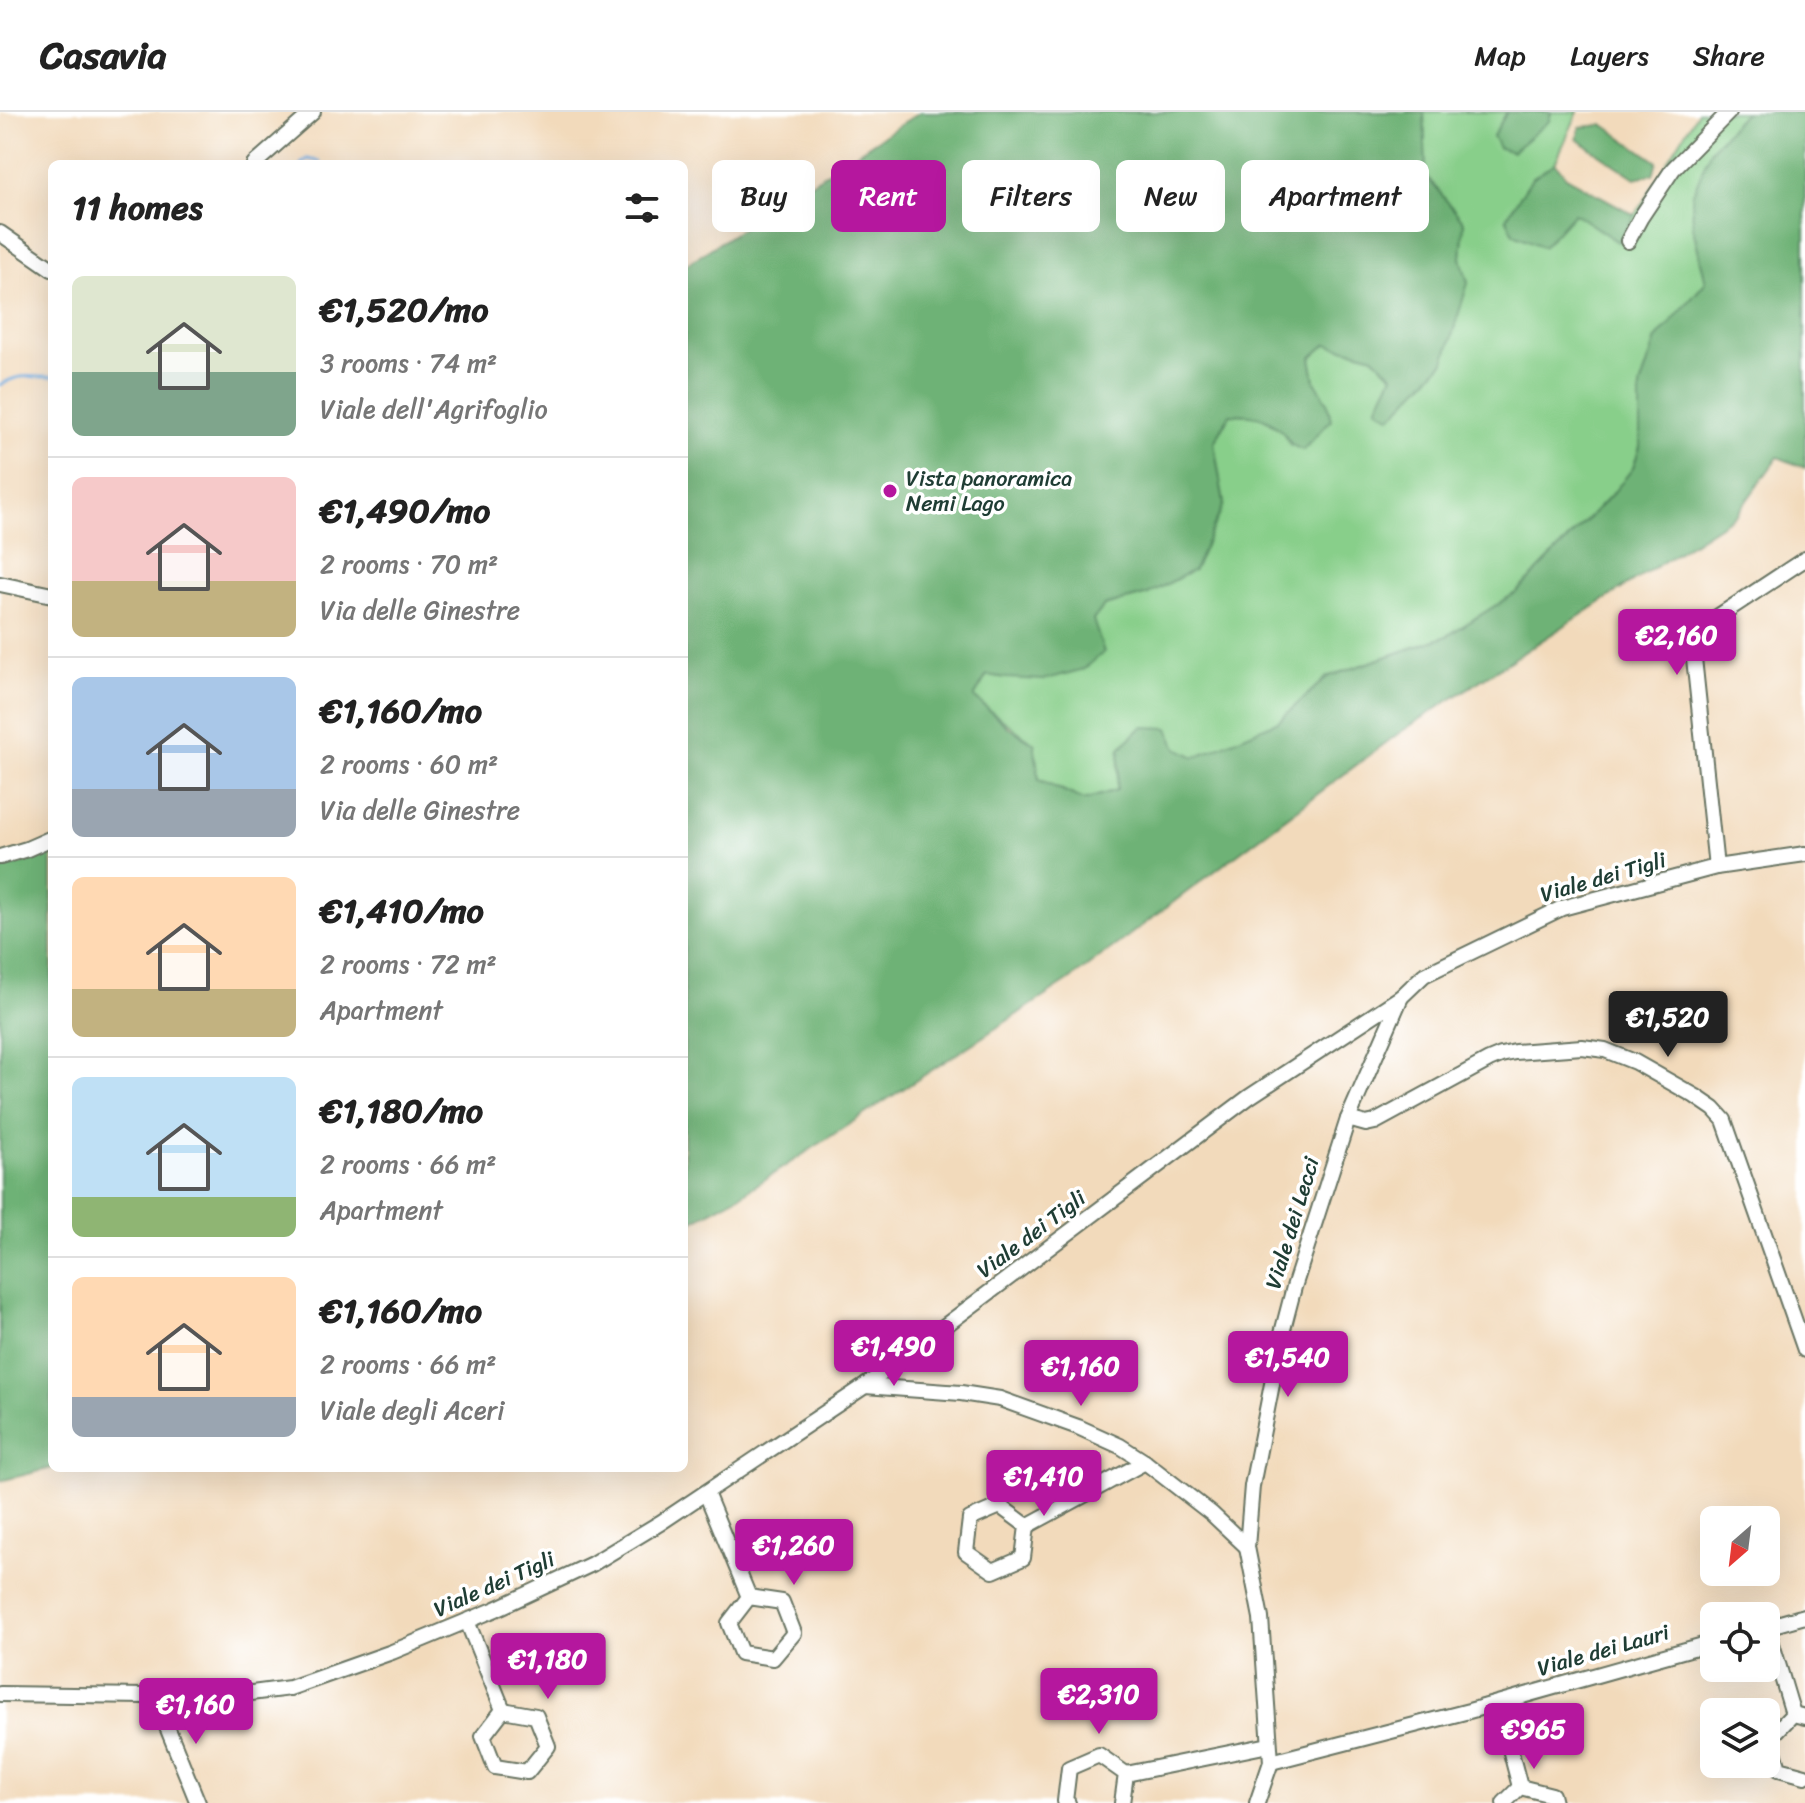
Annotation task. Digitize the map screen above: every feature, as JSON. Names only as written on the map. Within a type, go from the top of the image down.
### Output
[{"type":"street","points":[[259,160],[313,112]]},
{"type":"street","points":[[1628,241],[1673,169],[1729,112]]},
{"type":"street","points":[[0,233],[48,266]]},
{"type":"street","points":[[1716,867],[1695,646],[1700,633],[1711,621],[1805,559]]},
{"type":"street","points":[[0,584],[48,594]]},
{"type":"street","points":[[0,857],[48,840]]},
{"type":"street","name":"Viale dei Tigli","points":[[0,1694],[220,1697],[290,1688],[392,1652],[592,1564],[706,1493],[865,1386],[1249,1097],[1401,997],[1424,975],[1562,908],[1716,867],[1805,854]]},
{"type":"street","name":"Viale dei Lecci","points":[[1257,1803],[1271,1762],[1261,1618],[1247,1547],[1252,1486],[1298,1272],[1348,1119],[1401,997]]},
{"type":"street","points":[[1348,1119],[1366,1124],[1375,1122],[1489,1060],[1508,1053],[1582,1047],[1605,1050],[1635,1062],[1703,1101],[1724,1120],[1805,1350]]},
{"type":"street","points":[[865,1386],[971,1394],[1013,1402],[1098,1436],[1145,1462],[1212,1514],[1247,1547]]},
{"type":"street","points":[[1027,1526],[1145,1462]]},
{"type":"street","points":[[706,1493],[749,1597]]},
{"type":"street","points":[[1000,1506],[1027,1526],[1023,1558],[993,1571],[966,1552],[970,1519],[990,1510],[1000,1506]]},
{"type":"street","points":[[749,1597],[782,1602],[794,1633],[773,1658],[741,1653],[729,1623],[749,1597]]},
{"type":"street","points":[[1780,1623],[1805,1616]]},
{"type":"street","points":[[467,1621],[503,1710]]},
{"type":"street","name":"Viale dei Lauri","points":[[1271,1762],[1700,1646]]},
{"type":"street","points":[[1780,1665],[1799,1716],[1770,1738],[1779,1769],[1805,1776]]},
{"type":"street","points":[[160,1697],[163,1717],[198,1803]]},
{"type":"street","points":[[1498,1703],[1520,1787]]},
{"type":"street","points":[[503,1710],[536,1716],[548,1746],[527,1772],[495,1767],[483,1736],[503,1710]]},
{"type":"street","points":[[1068,1803],[1065,1801],[1069,1768],[1099,1755],[1126,1774],[1269,1745]]},
{"type":"street","points":[[1122,1803],[1126,1774]]},
{"type":"street","points":[[1504,1803],[1520,1787]]},
{"type":"street","points":[[1520,1787],[1552,1795],[1554,1803]]},
{"type":"green space","points":[[920,112],[1424,112],[1426,160],[1241,160],[1241,232],[1429,232],[1429,180],[1464,222],[1461,258],[1468,283],[1444,362],[1391,417],[1377,408],[1393,375],[1371,355],[1327,344],[1311,358],[1315,381],[1327,402],[1331,420],[1303,450],[1292,444],[1266,419],[1230,414],[1214,443],[1224,504],[1194,570],[1148,594],[1104,606],[1093,620],[1104,652],[1084,669],[1043,680],[987,675],[974,697],[1008,727],[1034,743],[1039,780],[1084,800],[1117,790],[1120,748],[1142,727],[1168,728],[1177,748],[1195,757],[1279,721],[1327,677],[1447,636],[1517,592],[1614,492],[1633,468],[1640,447],[1640,387],[1656,339],[1706,282],[1693,228],[1692,196],[1711,149],[1745,112],[1805,112],[1805,468],[1778,457],[1737,514],[1399,733],[1068,981],[741,1195],[688,1224],[688,263],[736,232],[815,232],[815,181],[831,170],[831,232],[946,232],[946,160],[846,160]]},
{"type":"green space","points":[[1424,112],[1507,112],[1493,136],[1549,121],[1551,112],[1578,112],[1555,163],[1532,178],[1574,213],[1635,215],[1698,112],[1745,112],[1711,149],[1693,228],[1706,282],[1656,339],[1640,387],[1640,447],[1633,468],[1614,492],[1517,592],[1447,636],[1327,677],[1279,721],[1195,757],[1177,748],[1120,748],[1117,790],[1084,800],[1039,779],[1034,743],[974,697],[987,675],[1006,678],[1093,620],[1104,606],[1148,594],[1224,504],[1214,443],[1230,414],[1259,415],[1282,431],[1291,446],[1327,402],[1315,381],[1311,358],[1327,344],[1371,355],[1393,375],[1378,408],[1468,283],[1461,258],[1464,222],[1429,180],[1429,160],[1426,160]]},
{"type":"green space","points":[[1507,112],[1551,112],[1549,121],[1512,152],[1499,148],[1493,136]]},
{"type":"green space","points":[[1604,125],[1657,162],[1653,174],[1635,178],[1577,139],[1580,127]]},
{"type":"green space","points":[[1555,163],[1566,177],[1635,215],[1618,242],[1574,213],[1543,247],[1514,234],[1506,218],[1532,178]]},
{"type":"green space","points":[[48,848],[48,1469],[0,1481],[0,869],[39,858]]},
{"type":"waterway","points":[[306,160],[314,160]]},
{"type":"waterway","points":[[0,385],[20,377],[48,377]]},
{"type":"place","name":"Vista panoramica Nemi Lago","points":[[890,491]]}]
